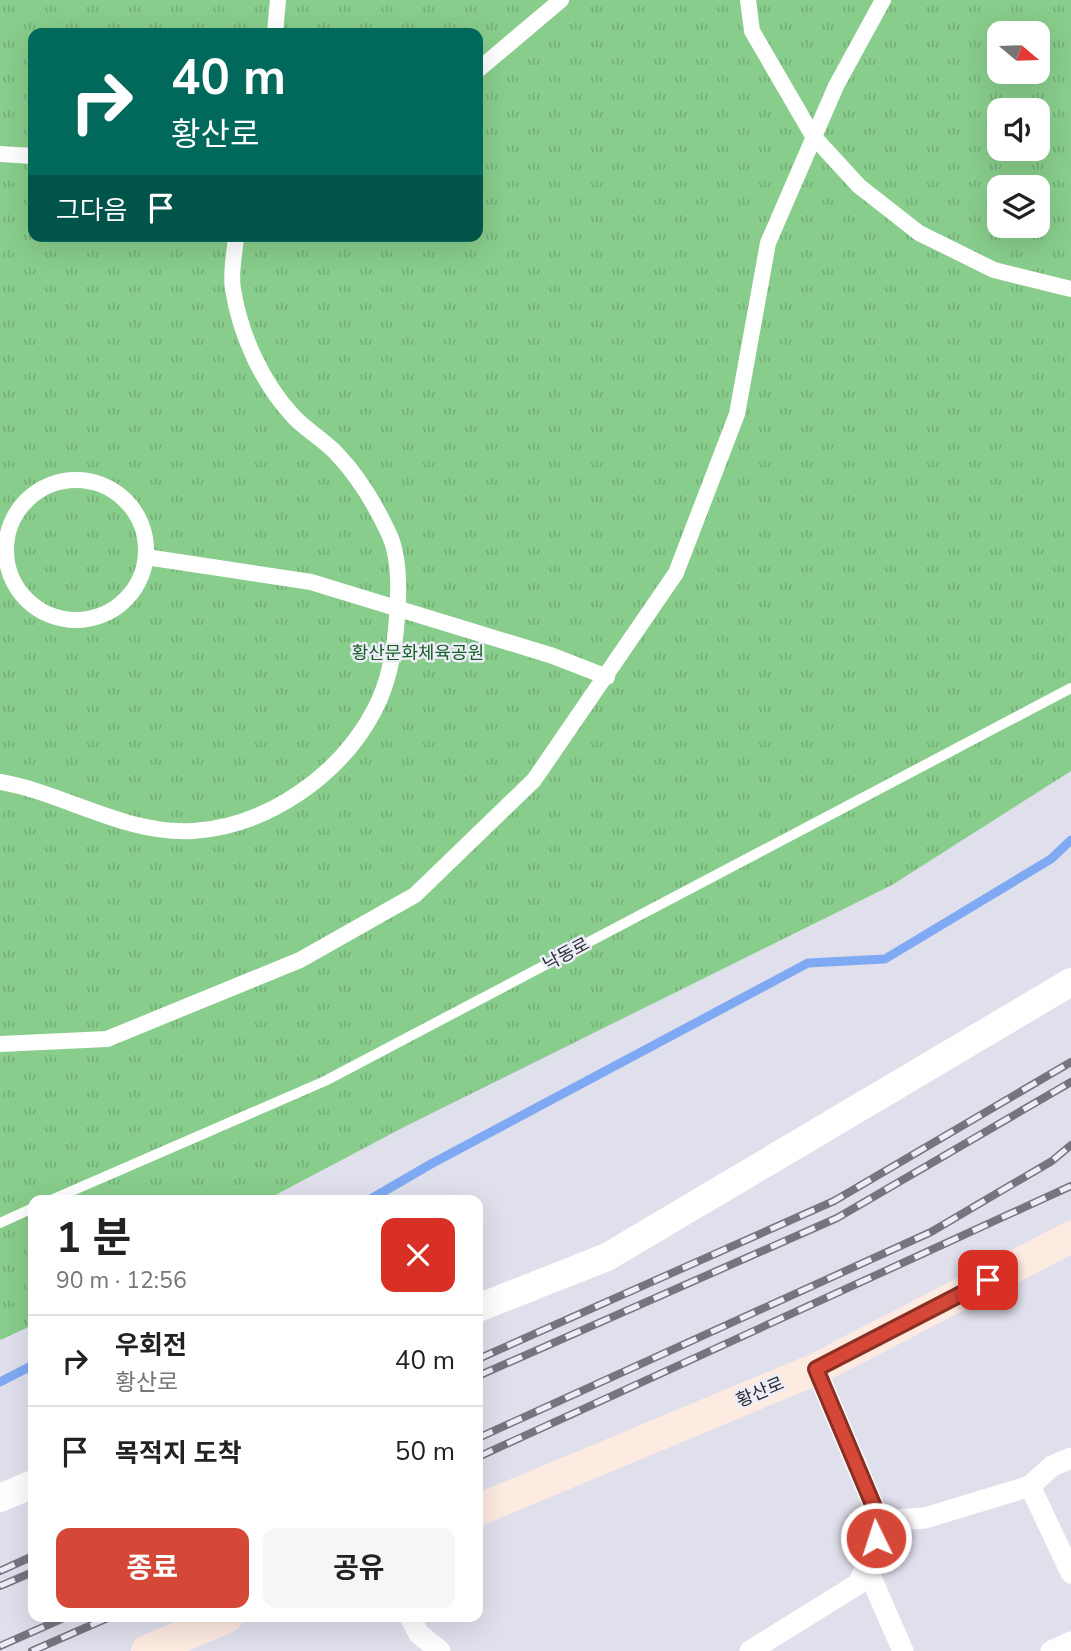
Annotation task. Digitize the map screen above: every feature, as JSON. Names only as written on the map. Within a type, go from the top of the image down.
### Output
[{"type":"main road","name":"황산로","points":[[483,1508],[816,1369],[1071,1237]]},
{"type":"main road","points":[[148,1651],[215,1622]]},
{"type":"street","points":[[275,28],[278,0]]},
{"type":"street","points":[[483,66],[562,0]]},
{"type":"street","points":[[748,0],[752,31],[813,136],[859,186],[919,233],[994,270],[1071,289]]},
{"type":"street","points":[[0,1044],[107,1040],[300,960],[415,895],[534,780],[676,573],[737,414],[768,243],[836,86],[883,0]]},
{"type":"street","points":[[0,154],[28,156]]},
{"type":"street","points":[[0,782],[35,788],[141,827],[193,831],[241,822],[311,786],[358,739],[376,707],[395,644],[399,589],[390,537],[367,493],[337,453],[294,417],[267,384],[246,338],[232,287],[236,242]]},
{"type":"street","points":[[75,479],[97,483],[118,493],[134,509],[144,530],[146,557],[142,576],[130,596],[112,611],[90,620],[66,621],[43,613],[24,599],[12,579],[4,544],[17,512],[32,495],[52,484],[75,479]]},
{"type":"street","points":[[146,557],[311,582],[553,656],[607,677]]},
{"type":"street","points":[[483,1306],[607,1257],[1071,982]]},
{"type":"street","points":[[750,1651],[858,1584],[880,1521],[816,1369]]},
{"type":"street","points":[[880,1521],[925,1518],[1030,1486],[1052,1466],[1071,1458]]},
{"type":"street","points":[[0,1498],[28,1486]]},
{"type":"street","points":[[1030,1486],[1071,1573]]},
{"type":"street","points":[[866,1566],[903,1651]]},
{"type":"street","points":[[413,1622],[419,1634],[440,1651]]},
{"type":"street","points":[[1051,1651],[1071,1642]]},
{"type":"lane","name":"낙동로","points":[[63,1195],[326,1082],[1071,688]]},
{"type":"lane","points":[[0,1223],[28,1210]]},
{"type":"green space","name":"황산문화체육공원","points":[[0,0],[1071,0],[1071,771],[892,885],[406,1126],[275,1195],[28,1195],[28,1327],[0,1340]]},
{"type":"waterway","points":[[378,1195],[808,963],[885,959],[1051,859],[1071,840]]},
{"type":"waterway","points":[[0,1382],[28,1368]]},
{"type":"railway","points":[[483,1357],[834,1201],[1071,1062]]},
{"type":"railway","points":[[483,1374],[837,1218],[1071,1082]]},
{"type":"railway","points":[[483,1436],[931,1232],[1052,1161],[1071,1145]]},
{"type":"railway","points":[[483,1455],[1071,1186]]},
{"type":"railway","points":[[0,1571],[28,1558]]},
{"type":"railway","points":[[0,1586],[28,1574]]},
{"type":"railway","points":[[0,1646],[55,1622]]},
{"type":"railway","points":[[32,1651],[99,1622]]},
{"type":"route","points":[[876,1538],[880,1521],[816,1369],[988,1280]]}]
